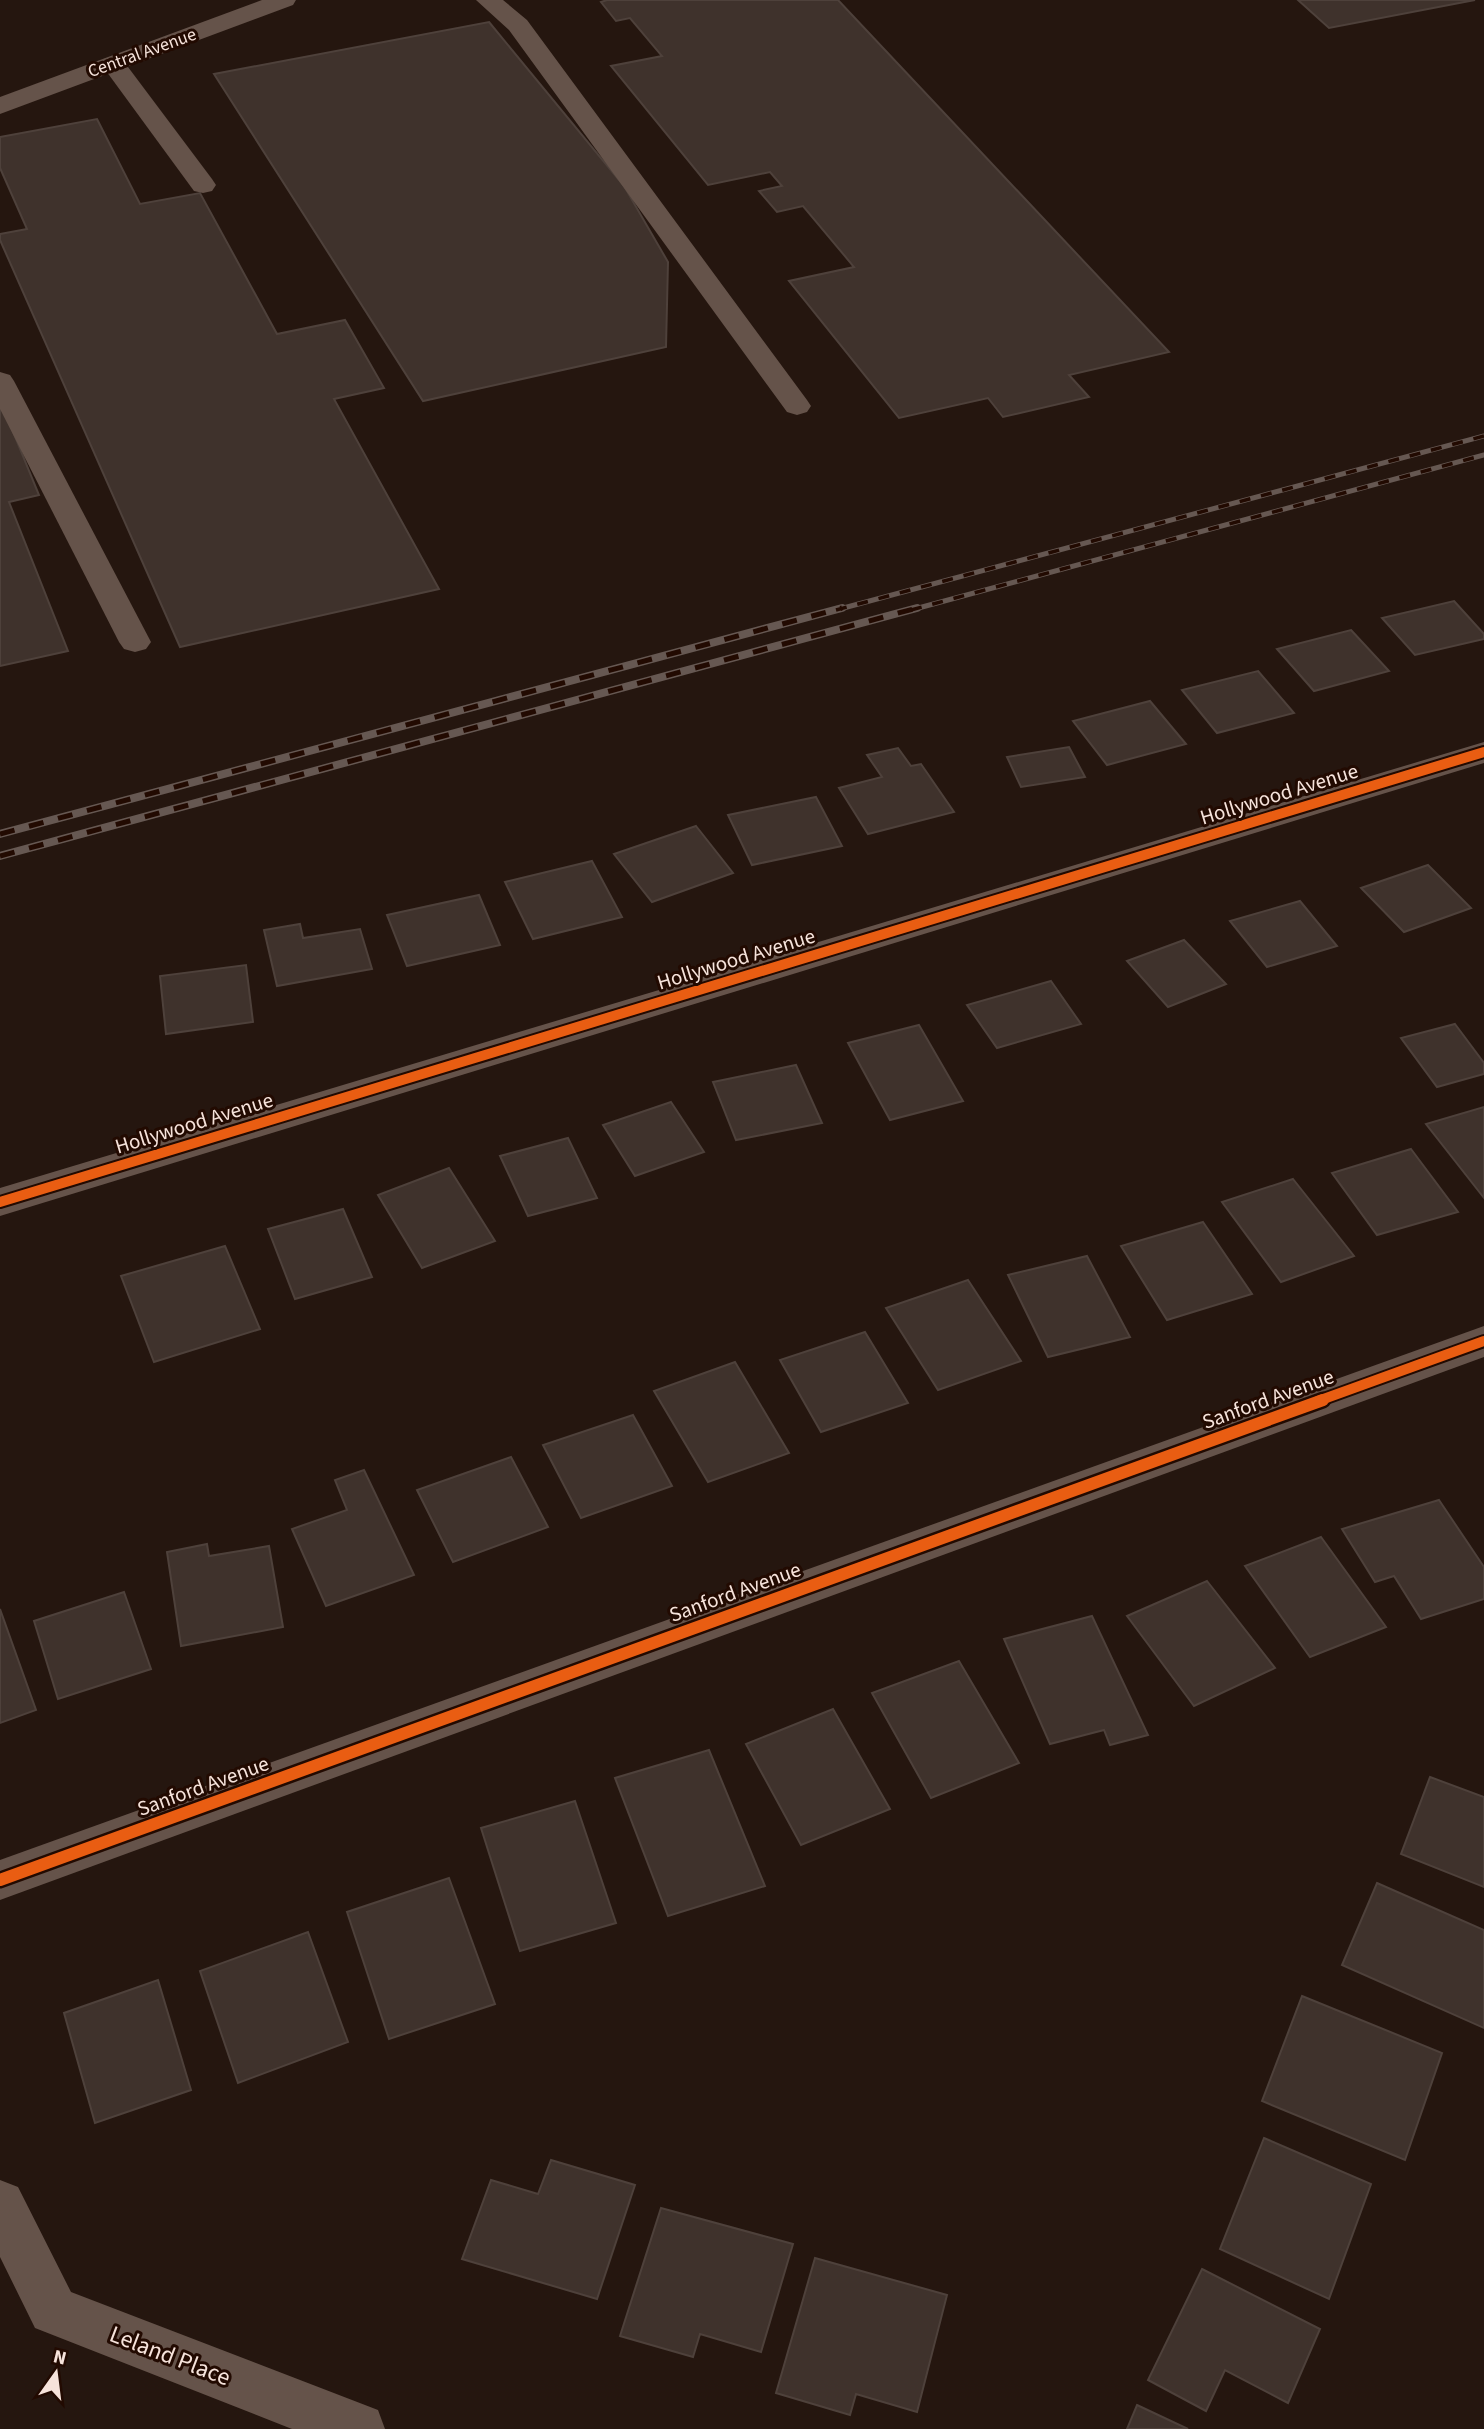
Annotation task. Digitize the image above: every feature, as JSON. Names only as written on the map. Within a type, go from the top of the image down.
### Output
[{"type":"street","points":[[488,0],[518,25],[797,407]]},
{"type":"street","name":"Central Avenue","points":[[0,106],[275,1]]},
{"type":"street","points":[[113,64],[203,185]]},
{"type":"street","points":[[0,381],[135,642]]},
{"type":"street","name":"Hollywood Avenue","points":[[0,1202],[1484,752]]},
{"type":"street","name":"Sanford Avenue","points":[[0,1880],[1484,1341]]},
{"type":"street","name":"Leland Place","points":[[0,2204],[53,2310],[359,2429]]},
{"type":"building","points":[[838,0],[1169,352],[1069,375],[1089,397],[1003,417],[988,398],[899,418],[789,281],[854,267],[803,206],[777,212],[759,191],[782,186],[770,172],[708,185],[611,66],[662,56],[630,18],[616,21],[601,2]]},
{"type":"building","points":[[1298,0],[1475,0],[1329,28]]},
{"type":"building","points":[[489,22],[624,186],[668,262],[666,347],[423,401],[214,74]]},
{"type":"building","points":[[97,119],[140,204],[200,193],[277,334],[345,320],[384,388],[334,399],[439,589],[180,647],[0,240],[0,234],[27,229],[0,168],[0,137]]},
{"type":"building","points":[[0,400],[39,495],[9,502],[68,651],[0,666]]},
{"type":"building","points":[[1454,601],[1484,634],[1484,639],[1415,655],[1382,618]]},
{"type":"building","points":[[1351,630],[1389,671],[1314,691],[1277,649]]},
{"type":"building","points":[[1258,671],[1294,713],[1217,733],[1182,690]]},
{"type":"building","points":[[1150,701],[1186,744],[1107,765],[1073,721]]},
{"type":"building","points":[[1069,747],[1085,777],[1021,787],[1007,757]]},
{"type":"building","points":[[898,748],[911,766],[921,764],[954,812],[868,834],[839,788],[882,777],[867,755]]},
{"type":"building","points":[[816,797],[842,846],[752,865],[728,815]]},
{"type":"building","points":[[696,826],[733,873],[652,902],[614,854]]},
{"type":"building","points":[[592,861],[622,917],[533,939],[505,882]]},
{"type":"building","points":[[1428,865],[1471,908],[1404,932],[1361,888]]},
{"type":"building","points":[[479,895],[500,945],[407,966],[387,915]]},
{"type":"building","points":[[1300,901],[1337,946],[1267,967],[1230,921]]},
{"type":"building","points":[[300,924],[303,938],[360,929],[372,969],[277,986],[264,930]]},
{"type":"building","points":[[1184,940],[1226,984],[1168,1007],[1127,961]]},
{"type":"building","points":[[246,965],[253,1022],[166,1034],[160,976]]},
{"type":"building","points":[[1051,981],[1081,1024],[997,1048],[967,1005]]},
{"type":"building","points":[[1455,1024],[1484,1063],[1484,1074],[1437,1087],[1401,1038]]},
{"type":"building","points":[[919,1025],[963,1101],[890,1120],[848,1043]]},
{"type":"building","points":[[796,1065],[822,1123],[736,1140],[713,1082]]},
{"type":"building","points":[[671,1102],[704,1152],[635,1176],[603,1125]]},
{"type":"building","points":[[1484,1107],[1484,1198],[1426,1124]]},
{"type":"building","points":[[568,1138],[597,1198],[528,1216],[500,1156]]},
{"type":"building","points":[[1411,1149],[1458,1212],[1377,1235],[1332,1173]]},
{"type":"building","points":[[449,1168],[495,1241],[422,1268],[378,1195]]},
{"type":"building","points":[[1293,1179],[1354,1256],[1281,1282],[1222,1202]]},
{"type":"building","points":[[343,1209],[372,1277],[295,1299],[268,1229]]},
{"type":"building","points":[[1203,1222],[1252,1294],[1167,1320],[1121,1246]]},
{"type":"building","points":[[225,1246],[260,1329],[154,1362],[121,1276]]},
{"type":"building","points":[[1087,1256],[1130,1337],[1048,1357],[1008,1275]]},
{"type":"building","points":[[968,1280],[1021,1361],[938,1390],[886,1308]]},
{"type":"building","points":[[865,1332],[908,1403],[821,1432],[780,1360]]},
{"type":"building","points":[[735,1362],[789,1453],[708,1482],[654,1391]]},
{"type":"building","points":[[633,1415],[672,1486],[581,1518],[543,1445]]},
{"type":"building","points":[[511,1457],[548,1527],[453,1562],[417,1490]]},
{"type":"building","points":[[364,1470],[414,1575],[326,1606],[292,1529],[347,1510],[335,1480]]},
{"type":"building","points":[[1439,1500],[1484,1567],[1484,1599],[1421,1619],[1394,1576],[1375,1582],[1342,1529]]},
{"type":"building","points":[[1321,1537],[1386,1627],[1310,1657],[1245,1566]]},
{"type":"building","points":[[207,1544],[209,1556],[269,1546],[283,1627],[181,1646],[167,1552]]},
{"type":"building","points":[[1207,1581],[1275,1668],[1194,1706],[1127,1616]]},
{"type":"building","points":[[124,1592],[151,1669],[58,1699],[34,1621]]},
{"type":"building","points":[[0,1609],[36,1710],[0,1723]]},
{"type":"building","points":[[1092,1616],[1148,1735],[1110,1745],[1104,1730],[1050,1744],[1004,1639]]},
{"type":"building","points":[[959,1661],[1019,1763],[931,1798],[872,1693]]},
{"type":"building","points":[[833,1709],[890,1809],[801,1845],[746,1744]]},
{"type":"building","points":[[709,1750],[765,1886],[668,1916],[615,1778]]},
{"type":"building","points":[[1430,1777],[1484,1797],[1484,1887],[1401,1854]]},
{"type":"building","points":[[575,1801],[616,1923],[520,1951],[481,1828]]},
{"type":"building","points":[[449,1878],[495,2004],[389,2039],[347,1912]]},
{"type":"building","points":[[1377,1883],[1484,1930],[1484,2028],[1342,1965]]},
{"type":"building","points":[[308,1932],[348,2042],[238,2083],[200,1971]]},
{"type":"building","points":[[158,1980],[191,2090],[95,2123],[64,2013]]},
{"type":"building","points":[[1302,1996],[1442,2053],[1405,2160],[1262,2101]]},
{"type":"building","points":[[1264,2138],[1371,2184],[1329,2299],[1220,2249]]},
{"type":"building","points":[[551,2160],[635,2185],[597,2299],[462,2259],[491,2180],[538,2194]]},
{"type":"building","points":[[661,2208],[793,2244],[761,2352],[700,2334],[693,2357],[620,2336]]},
{"type":"building","points":[[815,2258],[947,2295],[917,2412],[856,2394],[850,2415],[776,2393]]},
{"type":"building","points":[[1202,2269],[1320,2329],[1288,2403],[1225,2370],[1206,2411],[1148,2380]]},
{"type":"building","points":[[1137,2405],[1188,2429],[1127,2429]]},
{"type":"railway","points":[[836,610],[1484,436]]},
{"type":"railway","points":[[911,610],[1484,455]]},
{"type":"railway","points":[[0,834],[842,608]]},
{"type":"railway","points":[[0,856],[917,608]]},
{"type":"cycle path","points":[[0,1202],[1484,752]]},
{"type":"cycle path","points":[[0,1880],[1484,1341]]}]
